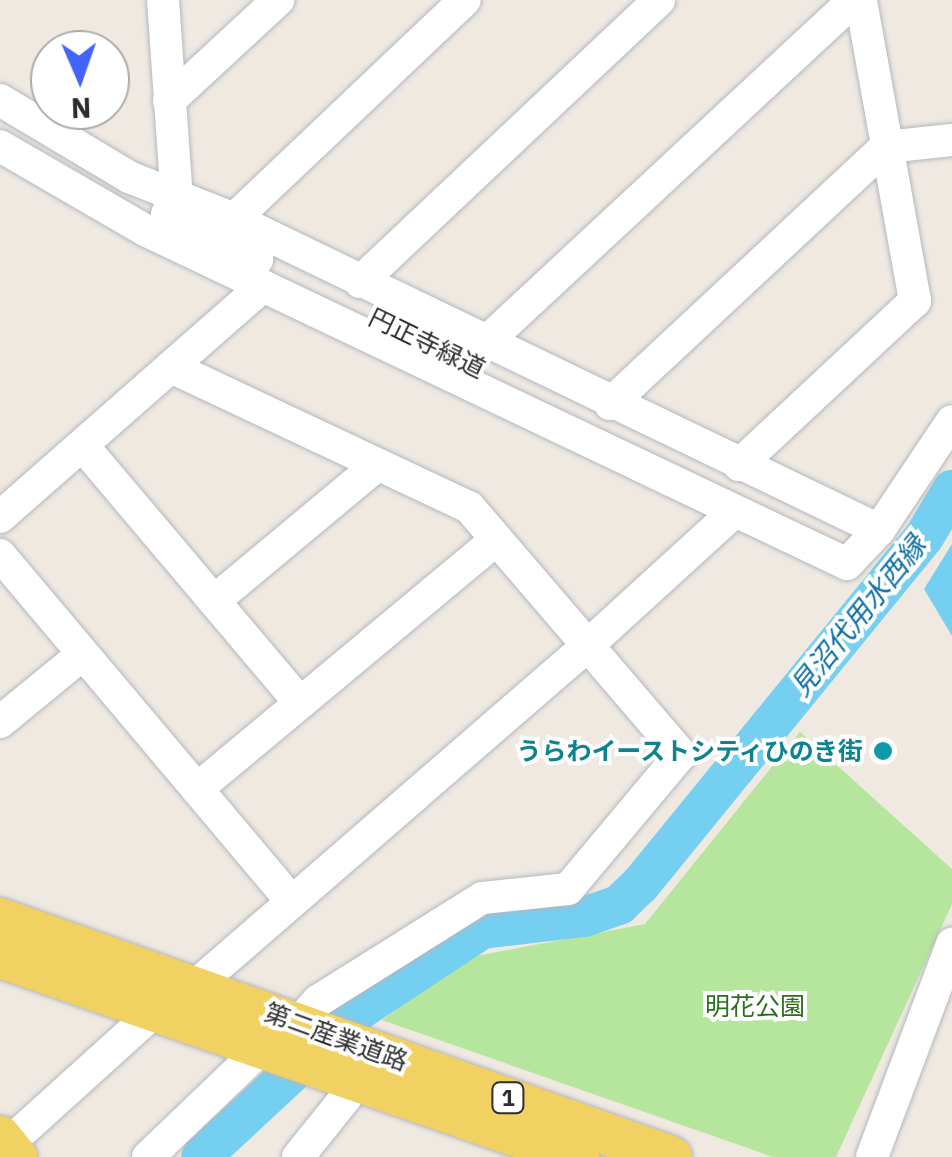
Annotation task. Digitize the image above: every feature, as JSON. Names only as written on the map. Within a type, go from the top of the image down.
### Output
[{"type":"main road","name":"第二産業道路","points":[[0,919],[195,986],[313,1049],[578,1157]]},
{"type":"main road","name":"第二産業道路","points":[[0,956],[155,1011],[313,1049],[671,1157]]},
{"type":"street","points":[[163,0],[177,199]]},
{"type":"street","points":[[170,101],[278,0]]},
{"type":"street","points":[[234,219],[465,0]]},
{"type":"street","points":[[360,282],[659,0]]},
{"type":"street","points":[[739,466],[914,301],[858,0]]},
{"type":"street","points":[[485,343],[858,0]]},
{"type":"street","points":[[0,100],[130,177],[234,219],[360,282],[415,336],[485,343],[739,466],[862,548]]},
{"type":"street","points":[[610,404],[886,147],[952,140]]},
{"type":"street","points":[[1,143],[145,230],[263,286],[415,336],[734,512],[862,548]]},
{"type":"street","name":"円正寺緑道","points":[[1,143],[98,180],[862,548]]},
{"type":"street","points":[[0,517],[263,286]]},
{"type":"street","points":[[171,367],[469,508],[681,754],[568,889],[482,898],[318,1001],[313,1049],[346,1098],[301,1156]]},
{"type":"street","points":[[862,548],[952,422]]},
{"type":"street","points":[[83,446],[300,703]]},
{"type":"street","points":[[214,601],[377,464]]},
{"type":"street","points":[[195,986],[290,899],[586,647],[734,512]]},
{"type":"street","points":[[198,789],[496,540]]},
{"type":"street","points":[[0,555],[290,899]]},
{"type":"street","points":[[0,722],[83,654]]},
{"type":"street","points":[[872,1157],[938,1019],[952,944]]},
{"type":"street","points":[[5,1147],[155,1011]]},
{"type":"street","points":[[148,1157],[313,1049]]},
{"type":"green space","name":"明花公園","points":[[800,732],[952,869],[952,904],[836,1157],[773,1157],[382,1020],[471,957],[645,924]]},
{"type":"water","points":[[952,544],[952,636],[924,589]]},
{"type":"waterway","name":"見沼代用水西縁","points":[[201,1157],[358,1011],[482,929],[584,917],[619,905],[640,885],[924,537],[952,490]]},
{"type":"place","name":"うらわイーストシティひのき街","points":[[883,751]]}]
